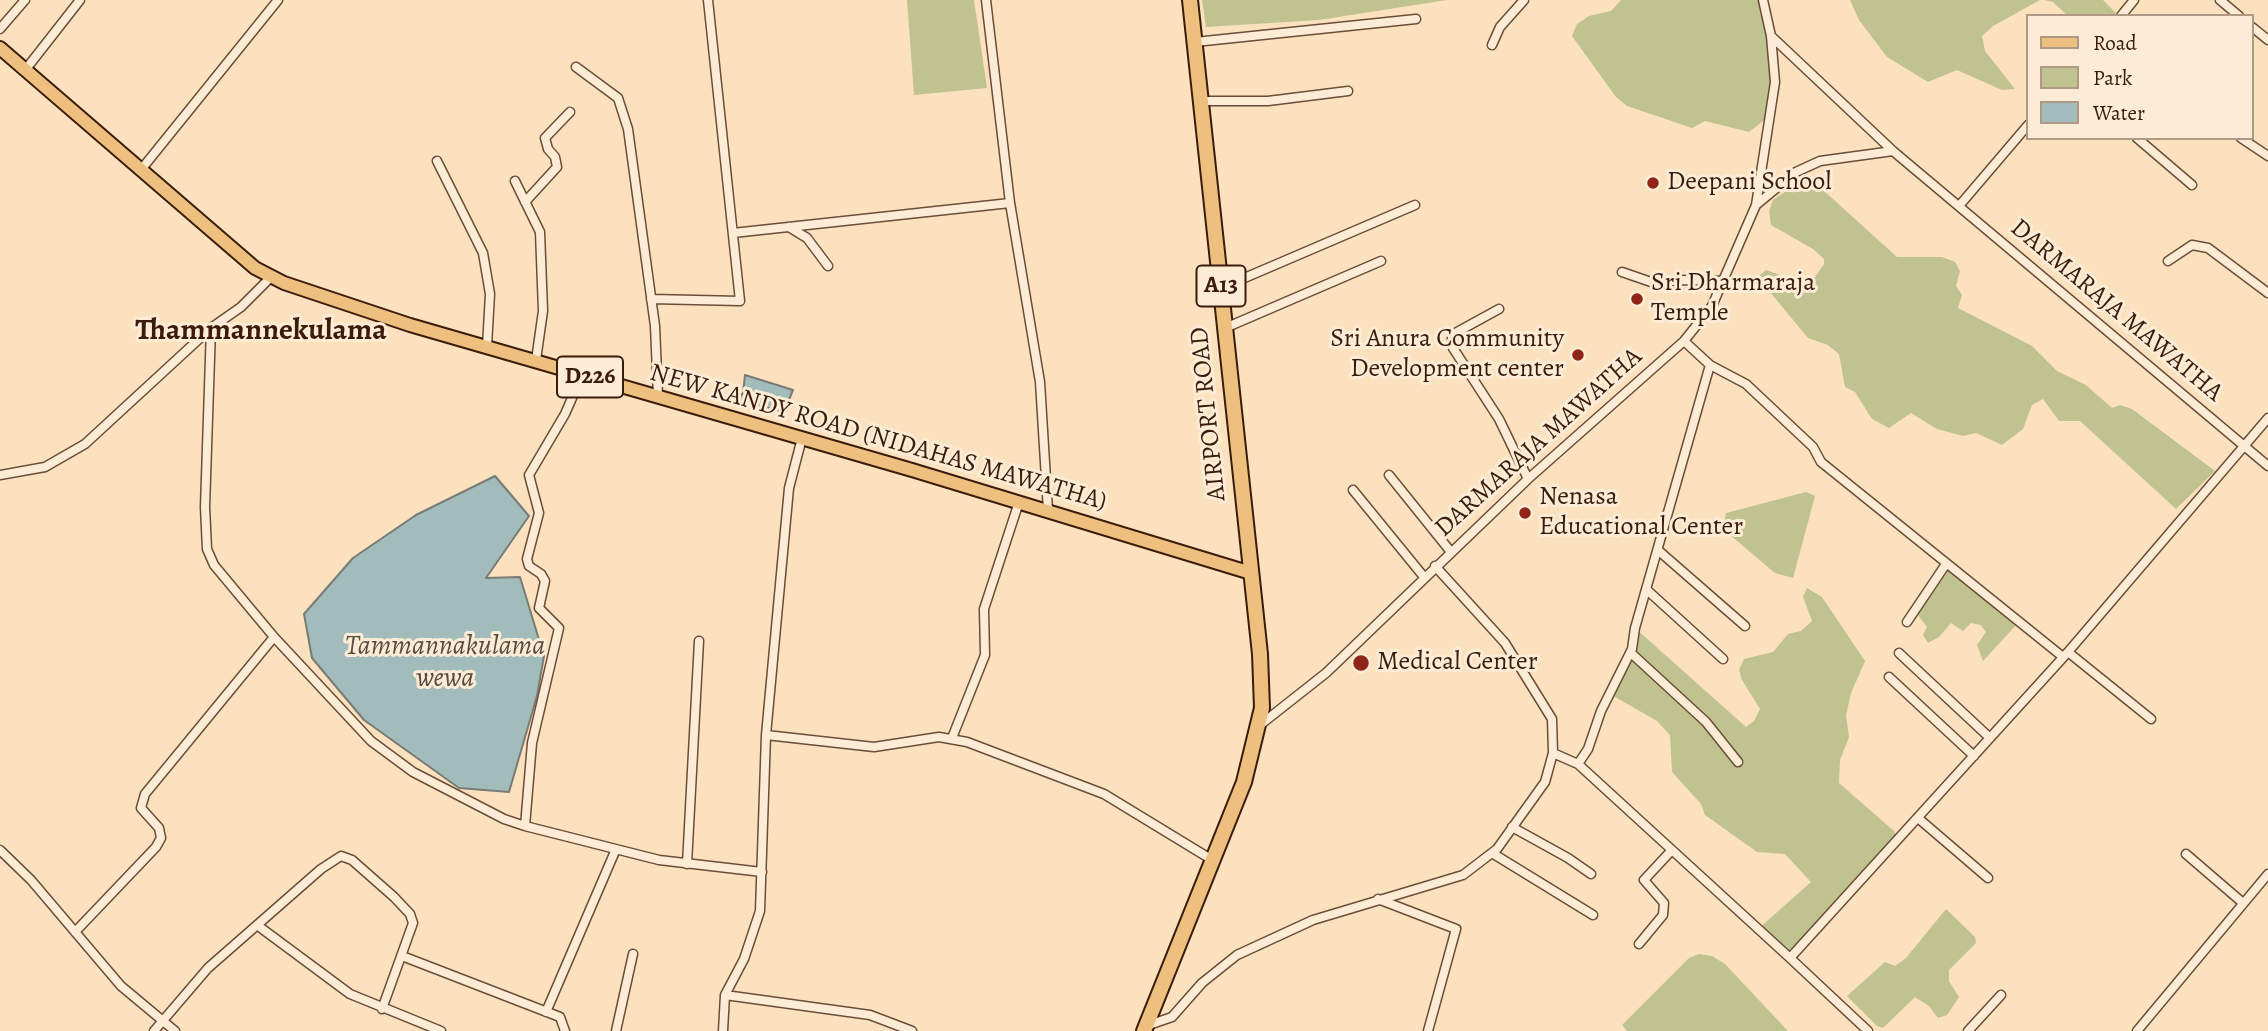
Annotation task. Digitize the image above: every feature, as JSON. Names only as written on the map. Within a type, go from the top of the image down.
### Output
[{"type":"highway","name":"AIRPORT ROAD","points":[[1189,0],[1251,573]]},
{"type":"highway","name":"A13","points":[[1145,1029],[1244,782],[1259,725],[1261,673],[1251,573]]},
{"type":"main road","name":"NEW KANDY ROAD (NIDAHAS MAWATHA)","points":[[0,48],[140,171],[255,268],[271,277],[399,321],[1019,502],[1251,573]]},
{"type":"street","points":[[0,29],[25,0]]},
{"type":"street","points":[[26,69],[80,0]]},
{"type":"street","points":[[140,171],[278,0]]},
{"type":"street","points":[[651,299],[740,301],[708,0]]},
{"type":"street","points":[[986,0],[1010,203],[1040,382],[1048,511]]},
{"type":"street","points":[[1492,46],[1500,27],[1524,0]]},
{"type":"street","points":[[1756,205],[1775,82],[1771,36],[1763,0]]},
{"type":"street","points":[[2123,14],[2134,0]]},
{"type":"street","points":[[2220,0],[2237,14]]},
{"type":"street","points":[[1195,42],[1416,19]]},
{"type":"street","points":[[2254,29],[2268,40]]},
{"type":"street","points":[[1771,36],[1893,151]]},
{"type":"street","points":[[576,67],[618,98],[628,129],[643,218],[656,326],[658,397]]},
{"type":"street","points":[[1201,101],[1268,101],[1348,91]]},
{"type":"street","points":[[525,202],[557,167],[545,138],[570,112]]},
{"type":"street","points":[[1959,206],[2026,127]]},
{"type":"street","points":[[2139,140],[2192,186]]},
{"type":"street","points":[[2244,140],[2268,156]]},
{"type":"street","name":"DARMARAJA MAWATHA","points":[[1259,725],[1326,673],[1528,479],[1684,341],[1712,306],[1756,205],[1796,172],[1820,161],[1893,151],[2268,467]]},
{"type":"street","points":[[438,161],[483,253],[490,294],[487,346]]},
{"type":"street","points":[[515,181],[540,232],[542,310],[536,360]]},
{"type":"street","points":[[733,233],[1010,203]]},
{"type":"street","points":[[1222,288],[1415,205]]},
{"type":"street","points":[[789,227],[807,238],[828,266]]},
{"type":"street","points":[[2168,261],[2192,245],[2208,248],[2268,293]]},
{"type":"street","points":[[1225,328],[1381,261]]},
{"type":"street","points":[[1622,272],[1654,283],[1681,280],[1724,281]]},
{"type":"street","points":[[0,475],[45,467],[69,456],[211,328],[241,307],[271,277]]},
{"type":"street","points":[[1499,309],[1457,332],[1452,338],[1453,348],[1499,419],[1528,479]]},
{"type":"street","points":[[211,328],[205,507],[207,549],[214,565],[274,637],[371,741],[394,760],[493,813],[525,826],[687,864],[762,872]]},
{"type":"street","points":[[1684,341],[1710,365],[1746,384],[1813,447],[1821,462],[1946,564],[2151,719]]},
{"type":"street","points":[[1578,764],[1588,749],[1601,711],[1630,653],[1710,365]]},
{"type":"street","points":[[525,826],[532,743],[559,628],[539,608],[545,581],[541,574],[529,566],[527,559],[539,513],[529,475],[565,414],[582,375]]},
{"type":"street","points":[[1790,958],[2065,655],[2268,418]]},
{"type":"street","points":[[723,1031],[725,995],[753,936],[760,911],[766,734],[789,488],[802,438]]},
{"type":"street","points":[[1389,475],[1451,552]]},
{"type":"street","points":[[1353,490],[1424,577]]},
{"type":"street","points":[[952,738],[985,655],[984,609],[1019,502]]},
{"type":"street","points":[[1658,551],[1745,626]]},
{"type":"street","points":[[1908,622],[1946,564]]},
{"type":"street","points":[[1145,1029],[1172,1017],[1202,983],[1237,955],[1313,920],[1377,898],[1463,875],[1492,853],[1545,782],[1553,753],[1552,719],[1505,643],[1436,566]]},
{"type":"street","points":[[1647,590],[1723,659]]},
{"type":"street","points":[[75,932],[156,847],[161,838],[159,828],[141,808],[145,794],[274,637]]},
{"type":"street","points":[[687,864],[699,641]]},
{"type":"street","points":[[1630,653],[1706,722],[1738,762]]},
{"type":"street","points":[[1899,653],[1990,738]]},
{"type":"street","points":[[1889,677],[1974,756]]},
{"type":"street","points":[[766,734],[874,747],[952,738],[1104,794],[1214,862]]},
{"type":"street","points":[[1553,753],[1578,764],[1868,1031]]},
{"type":"street","points":[[1918,818],[1988,878]]},
{"type":"street","points":[[1512,827],[1591,874]]},
{"type":"street","points":[[546,1012],[616,849]]},
{"type":"street","points":[[0,850],[31,880],[121,986],[175,1031]]},
{"type":"street","points":[[1639,944],[1663,915],[1664,902],[1644,880],[1671,851]]},
{"type":"street","points":[[1492,853],[1593,915]]},
{"type":"street","points":[[2186,854],[2243,904]]},
{"type":"street","points":[[153,1031],[208,968],[334,858],[341,856],[364,870],[410,915],[414,923],[382,1009]]},
{"type":"street","points":[[2137,1031],[2268,874]]},
{"type":"street","points":[[1377,898],[1456,929],[1428,1031]]},
{"type":"street","points":[[257,925],[350,994],[441,1031]]},
{"type":"street","points":[[616,1031],[633,954]]},
{"type":"street","points":[[402,956],[560,1017],[565,1031]]},
{"type":"street","points":[[725,995],[870,1016],[912,1031]]},
{"type":"street","points":[[1968,1031],[2001,995]]},
{"type":"green space","points":[[907,0],[974,0],[987,88],[914,95]]},
{"type":"green space","points":[[1202,0],[1447,0],[1319,20],[1206,27]]},
{"type":"green space","points":[[1621,0],[1763,0],[1771,36],[1772,114],[1749,132],[1705,121],[1692,128],[1627,106],[1616,97],[1572,36],[1577,24],[1589,16],[1611,11]]},
{"type":"green space","points":[[1850,0],[2040,0],[1993,26],[1982,36],[1985,51],[2015,89],[2002,90],[1957,70],[1928,82],[1887,57],[1859,20]]},
{"type":"green space","points":[[2044,0],[2103,0],[2116,13],[2066,14],[2053,2]]},
{"type":"green space","points":[[1809,182],[1823,190],[1897,257],[1942,257],[1955,262],[1960,271],[1956,286],[1962,295],[1958,308],[2032,346],[2057,371],[2086,385],[2112,408],[2120,405],[2132,409],[2215,471],[2176,509],[2080,421],[2059,421],[2043,399],[2032,405],[2023,429],[2002,445],[1976,433],[1963,436],[1937,429],[1911,413],[1889,428],[1872,419],[1855,392],[1845,387],[1839,354],[1828,345],[1808,338],[1765,286],[1760,275],[1766,270],[1806,284],[1824,264],[1824,259],[1813,249],[1771,225],[1769,211],[1773,200],[1792,187]]},
{"type":"green space","points":[[1806,492],[1815,496],[1793,578],[1775,573],[1723,529],[1726,513]]},
{"type":"green space","points":[[1950,568],[2019,622],[1983,661],[1977,645],[1986,632],[1981,625],[1971,623],[1963,631],[1951,623],[1939,637],[1928,643],[1923,635],[1927,627],[1918,615]]},
{"type":"green space","points":[[1807,588],[1822,597],[1865,661],[1851,693],[1846,715],[1849,737],[1840,760],[1839,783],[1894,831],[1898,840],[1793,960],[1758,929],[1811,882],[1785,854],[1757,852],[1705,815],[1701,804],[1672,772],[1670,735],[1657,721],[1610,694],[1628,661],[1635,628],[1746,727],[1754,721],[1760,709],[1739,670],[1744,659],[1773,652],[1788,634],[1801,631],[1812,621],[1803,597]]},
{"type":"green space","points":[[1946,909],[1975,937],[1976,943],[1949,970],[1949,981],[1959,997],[1947,1015],[1938,1018],[1929,1006],[1915,997],[1883,1028],[1877,1026],[1847,996],[1885,962],[1895,966],[1906,958]]},
{"type":"green space","points":[[1699,954],[1712,956],[1725,964],[1788,1031],[1627,1031],[1622,1025],[1689,958]]},
{"type":"water","points":[[745,375],[793,390],[784,412],[737,400],[743,393]]},
{"type":"water","name":"Tammannakulama wewa","points":[[495,476],[529,516],[486,578],[520,577],[544,656],[537,696],[509,792],[459,788],[364,720],[312,658],[304,614],[353,558],[416,515]]},
{"type":"place","name":"Deepani School","points":[[1653,183]]},
{"type":"place","name":"Sri Dharmaraja Temple","points":[[1637,299]]},
{"type":"place","name":"Sri Anura Community Development center","points":[[1578,355]]},
{"type":"place","name":"Nenasa Educational Center","points":[[1525,513]]},
{"type":"place","name":"Medical Center","points":[[1361,663]]},
{"type":"district","name":"Thammannekulama","points":[[261,332]]}]
